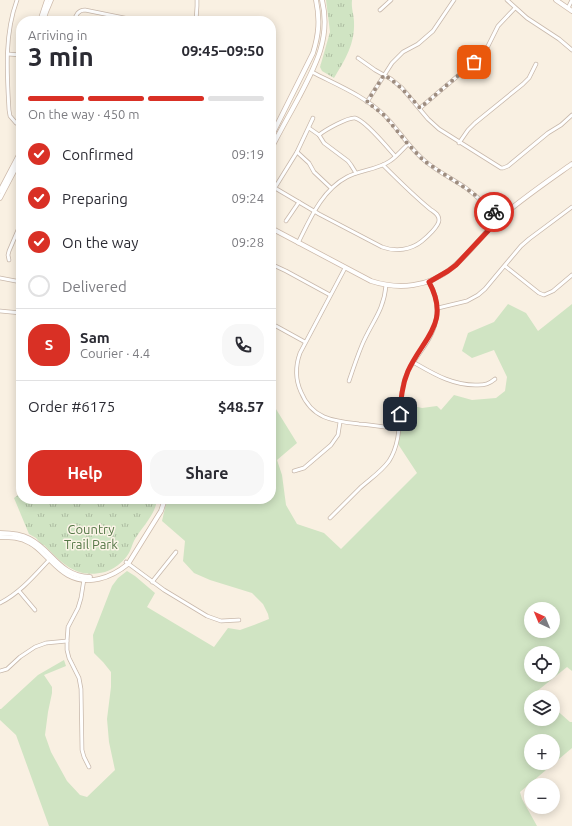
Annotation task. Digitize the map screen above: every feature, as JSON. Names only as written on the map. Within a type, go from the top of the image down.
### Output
[{"type":"street","points":[[16,123],[11,118],[10,114],[8,92],[8,54],[9,30],[17,0]]},
{"type":"street","points":[[42,16],[47,0]]},
{"type":"street","points":[[45,16],[51,0]]},
{"type":"street","points":[[196,0],[196,16]]},
{"type":"street","points":[[276,127],[313,52],[317,39],[319,23],[316,0]]},
{"type":"street","points":[[276,140],[312,72],[321,50],[324,34],[325,12],[322,0]]},
{"type":"street","points":[[380,10],[390,0]]},
{"type":"street","points":[[367,102],[397,57],[422,42],[433,31],[454,0]]},
{"type":"street","points":[[507,0],[527,18],[559,39],[572,50]]},
{"type":"street","points":[[556,0],[572,11]]},
{"type":"street","points":[[568,8],[572,0]]},
{"type":"street","points":[[420,108],[480,57],[486,50],[498,26],[515,8]]},
{"type":"street","points":[[76,16],[83,10],[114,16]]},
{"type":"street","points":[[8,54],[16,55]]},
{"type":"street","points":[[358,58],[391,79],[402,88],[433,124],[446,135],[499,167],[503,168],[508,166],[572,115]]},
{"type":"street","points":[[459,143],[468,130],[529,78],[536,64]]},
{"type":"street","points":[[312,72],[367,102],[384,115],[424,161],[473,193],[500,218]]},
{"type":"street","points":[[276,186],[297,152],[313,118]]},
{"type":"street","points":[[319,135],[344,121],[355,118],[367,126],[395,156]]},
{"type":"street","points":[[309,128],[319,135],[324,143],[348,161],[356,173]]},
{"type":"street","points":[[298,243],[321,200],[331,188],[343,179],[356,173],[389,162],[408,144]]},
{"type":"street","points":[[297,152],[309,164],[314,172],[331,188]]},
{"type":"street","points":[[0,191],[16,161]]},
{"type":"street","points":[[276,231],[371,281],[397,287],[429,282],[456,265],[500,218],[572,164]]},
{"type":"street","points":[[276,189],[382,247],[388,249],[404,249],[414,246],[423,240],[438,224],[438,215],[409,191],[383,165]]},
{"type":"street","points":[[0,198],[16,168]]},
{"type":"street","points":[[286,221],[299,202]]},
{"type":"street","points":[[438,308],[461,303],[471,299],[485,289],[521,246],[572,207]]},
{"type":"street","points":[[9,260],[8,255],[16,234]]},
{"type":"street","points":[[276,266],[286,270],[330,295]]},
{"type":"street","points":[[505,266],[544,296],[549,294],[572,275]]},
{"type":"street","points":[[345,268],[305,342],[297,361],[297,379],[302,396],[307,404],[323,418],[332,421],[398,429]]},
{"type":"street","points":[[0,278],[16,281]]},
{"type":"street","points":[[330,518],[361,487],[382,470],[395,448],[401,398],[408,371],[429,339],[436,320],[438,308],[434,292],[429,282]]},
{"type":"street","points":[[349,380],[361,346],[385,298],[386,285]]},
{"type":"street","points":[[0,311],[16,313]]},
{"type":"street","points":[[276,326],[305,342]]},
{"type":"street","points":[[413,362],[450,382],[484,385],[489,384],[495,379]]},
{"type":"street","points":[[294,471],[304,468],[331,445],[338,435],[340,422]]},
{"type":"street","points":[[0,533],[14,534],[28,538],[37,544],[59,569],[68,575],[76,578],[102,578],[112,575],[127,563],[161,511],[163,504]]},
{"type":"street","points":[[0,537],[16,538],[30,543],[50,559]]},
{"type":"street","points":[[152,582],[176,552]]},
{"type":"street","points":[[0,603],[19,591],[50,559]]},
{"type":"street","points":[[127,563],[164,590],[211,618],[225,621],[239,620]]},
{"type":"street","points":[[84,578],[80,603],[68,628],[66,641],[69,658],[79,678],[81,689],[82,750],[89,767]]},
{"type":"street","points":[[19,591],[35,610]]},
{"type":"street","points":[[0,671],[7,669],[20,657],[36,647],[46,643],[66,641]]},
{"type":"green space","points":[[326,0],[352,0],[354,22],[353,38],[345,58],[334,78],[322,71],[320,67],[330,32]]},
{"type":"green space","points":[[508,304],[526,313],[538,331],[572,304],[572,671],[567,667],[560,673],[560,646],[524,646],[524,682],[548,682],[538,690],[524,690],[524,726],[560,726],[560,713],[572,722],[572,748],[560,758],[560,734],[524,734],[524,770],[546,770],[537,778],[524,778],[524,789],[520,792],[524,803],[524,814],[530,814],[537,826],[49,826],[16,735],[0,720],[0,709],[38,675],[64,660],[66,666],[44,675],[52,687],[45,735],[51,752],[67,781],[80,795],[87,797],[115,770],[109,742],[107,719],[111,687],[111,672],[94,653],[93,635],[112,586],[118,578],[127,571],[135,576],[155,593],[147,607],[214,647],[228,628],[240,630],[269,619],[263,604],[252,593],[210,580],[194,573],[183,561],[185,541],[162,521],[166,504],[276,504],[276,409],[297,443],[277,460],[282,475],[286,505],[297,524],[324,533],[341,549],[417,473],[398,444],[404,404],[422,408],[437,406],[441,410],[454,395],[472,400],[496,398],[505,391],[507,377],[494,350],[472,358],[462,351],[468,333],[494,322]]},
{"type":"green space","name":"Country Trail Park","points":[[16,504],[156,504],[123,561],[105,572],[95,574],[78,572],[64,564],[36,538],[29,534]]},
{"type":"way so far","points":[[474,62],[420,108],[402,88],[384,75],[367,102],[390,121],[424,161],[465,187],[494,212]]},
{"type":"route","points":[[400,414],[401,398],[406,377],[418,354],[429,339],[436,320],[438,308],[434,292],[429,282],[456,265],[500,218],[494,212]]}]
